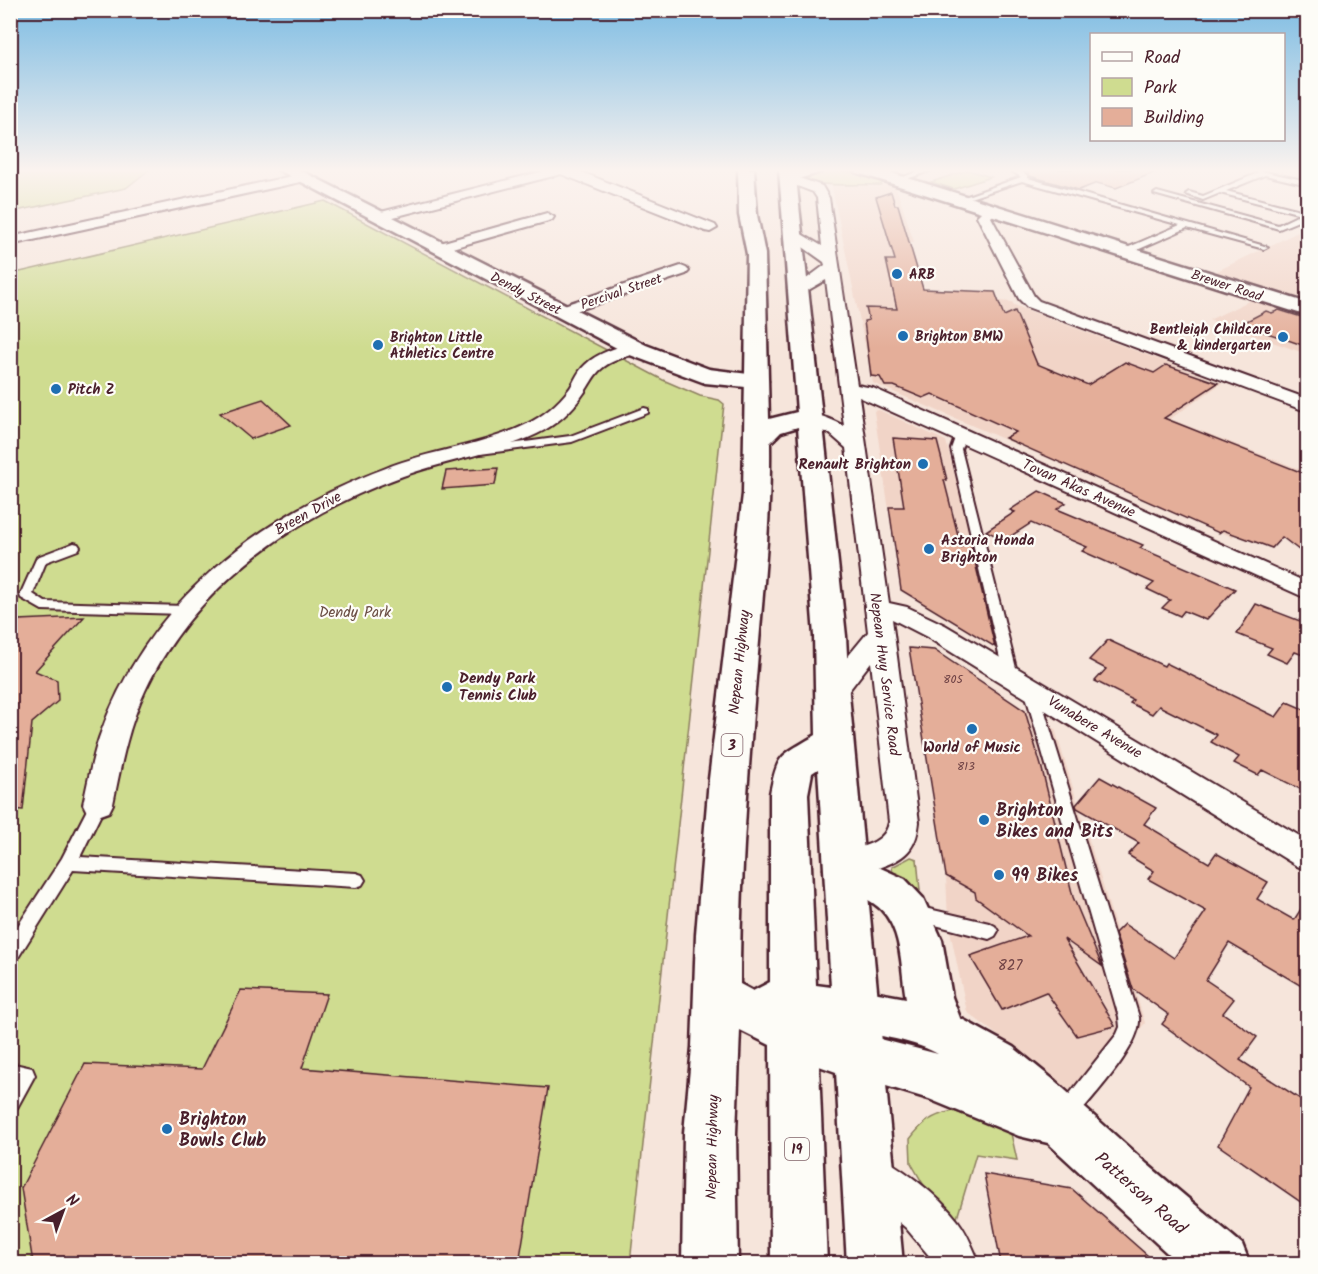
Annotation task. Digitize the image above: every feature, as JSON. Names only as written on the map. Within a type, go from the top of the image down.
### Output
[{"type":"main road","name":"Dendy Street","points":[[400,228],[636,349],[667,369],[698,384],[728,391],[777,387]]},
{"type":"main road","name":"Nepean Highway","points":[[710,1263],[710,1133],[728,779],[757,494],[756,444],[777,387],[779,338],[751,228]]},
{"type":"main road","name":"Nepean Highway","points":[[792,228],[798,291],[779,338],[777,387],[809,420],[830,636],[831,694],[875,1263]]},
{"type":"main road","name":"Brewer Road","points":[[1042,228],[1125,252],[1308,310]]},
{"type":"main road","points":[[756,444],[764,432],[776,424],[792,420],[809,420]]},
{"type":"main road","name":"19","points":[[799,1263],[789,794],[794,766],[835,741]]},
{"type":"main road","points":[[845,866],[890,891],[908,911],[920,940],[929,997],[942,1032]]},
{"type":"main road","points":[[717,996],[794,1020],[858,1034]]},
{"type":"main road","name":"Patterson Road","points":[[858,1034],[906,1020],[942,1032],[976,1049],[1004,1069],[1222,1263]]},
{"type":"main road","name":"Patterson Road","points":[[858,1034],[929,1075],[969,1089],[1019,1111],[1060,1121]]},
{"type":"street","points":[[10,241],[66,228]]},
{"type":"street","points":[[438,248],[507,228]]},
{"type":"street","name":"Nepean Hwy Service Road","points":[[826,228],[857,447],[904,829],[901,838],[889,849],[845,866]]},
{"type":"street","points":[[999,228],[1027,299],[1033,304],[1308,406]]},
{"type":"street","points":[[793,235],[823,253],[831,263],[823,275],[798,291]]},
{"type":"street","name":"Percival Street","points":[[561,311],[681,271]]},
{"type":"street","name":"Breen Drive","points":[[98,804],[114,738],[148,661],[199,593],[252,547],[310,509],[396,471],[496,444],[548,419],[568,402],[590,369],[609,358],[636,349]]},
{"type":"street","name":"Tovan Akas Avenue","points":[[848,390],[866,392],[1308,592]]},
{"type":"street","points":[[809,420],[828,424],[837,429],[857,447]]},
{"type":"street","name":"Vunabere Avenue","points":[[879,622],[894,611],[909,616],[1308,857]]},
{"type":"street","points":[[831,694],[879,622]]},
{"type":"street","points":[[868,1170],[941,1233],[958,1263]]},
{"type":"lane","points":[[1125,252],[1179,228]]},
{"type":"lane","points":[[1199,228],[1264,247]]},
{"type":"lane","points":[[460,454],[572,439],[644,411]]},
{"type":"lane","points":[[961,435],[956,449],[1021,682],[1129,1017],[1130,1027],[1125,1040],[1060,1121]]},
{"type":"lane","points":[[74,546],[41,560],[26,596],[42,606],[184,610]]},
{"type":"lane","points":[[10,954],[68,863],[98,804]]},
{"type":"lane","points":[[68,863],[356,880]]},
{"type":"lane","points":[[908,911],[989,931]]},
{"type":"lane","points":[[10,1073],[25,1075],[10,1101]]},
{"type":"shaded area","points":[[841,228],[910,228],[914,242],[908,242],[923,289],[995,292],[999,301],[1012,302],[1014,305],[1222,383],[1170,419],[1307,472],[1232,537],[873,383]]},
{"type":"shaded area","points":[[1298,232],[1307,235],[1307,302],[1213,273]]},
{"type":"shaded area","name":"Bentleigh Childcare & kindergarten","points":[[1251,300],[1307,318],[1307,354],[1209,320]]},
{"type":"shaded area","points":[[879,410],[946,441],[1000,650],[901,590],[874,411]]},
{"type":"shaded area","points":[[909,648],[934,650],[1055,729],[1145,1023],[1083,1100],[967,1012],[948,921],[946,876]]},
{"type":"green space","name":"Dendy Park","points":[[207,228],[377,228],[663,380],[700,396],[719,400],[724,404],[630,1263],[11,1263],[11,274]]},
{"type":"green space","points":[[911,857],[917,859],[920,890],[893,874],[892,867]]},
{"type":"green space","points":[[953,1111],[1010,1129],[1017,1160],[976,1154],[957,1218],[926,1189],[911,1163],[910,1139],[928,1121]]},
{"type":"building","points":[[885,228],[905,228],[923,289],[995,292],[1004,316],[1015,311],[1037,364],[1088,385],[1125,362],[1154,373],[1166,365],[1218,383],[1164,418],[1308,475],[1308,557],[1282,537],[1272,548],[1223,530],[1219,533],[1005,438],[1016,432],[932,394],[923,398],[894,386],[885,386],[880,377],[871,376],[864,321],[869,320],[866,308],[897,309],[886,260],[895,260]]},
{"type":"building","points":[[1279,310],[1308,319],[1308,347],[1241,324],[1266,311],[1272,313]]},
{"type":"building","points":[[263,399],[291,425],[251,439],[220,413]]},
{"type":"building","points":[[893,438],[937,441],[961,547],[970,541],[995,647],[901,590],[889,507],[904,507]]},
{"type":"building","points":[[498,468],[495,485],[442,489],[446,471]]},
{"type":"building","points":[[1039,491],[1066,503],[1057,509],[1143,545],[1140,548],[1235,589],[1206,620],[1184,611],[1180,616],[1162,608],[1170,600],[1147,589],[1154,583],[1082,551],[1087,547],[1031,523],[1005,540],[986,531],[1015,512],[1010,510]]},
{"type":"building","points":[[1256,604],[1308,624],[1308,657],[1295,652],[1287,663],[1267,654],[1272,648],[1237,634]]},
{"type":"building","points":[[84,617],[35,671],[57,680],[58,701],[32,723],[23,810],[10,809],[10,630],[19,620]]},
{"type":"building","points":[[1108,640],[1164,666],[1166,663],[1276,717],[1287,702],[1308,711],[1308,793],[1262,770],[1258,775],[1234,763],[1239,757],[1211,742],[1217,735],[1159,706],[1152,714],[1130,703],[1133,700],[1095,681],[1106,669],[1089,660]]},
{"type":"building","points":[[909,648],[934,650],[1025,711],[1042,769],[1073,897],[1102,966],[1064,939],[1115,1026],[1077,1036],[1046,992],[1002,1010],[970,956],[1028,936],[976,898],[975,892],[946,876]]},
{"type":"building","points":[[1100,777],[1156,808],[1144,824],[1209,863],[1216,853],[1268,882],[1257,899],[1294,920],[1308,898],[1308,990],[1229,943],[1206,980],[1234,999],[1223,1013],[1257,1037],[1240,1060],[1308,1104],[1308,1207],[1218,1145],[1249,1087],[1162,1024],[1169,1015],[1133,989],[1115,933],[1124,924],[1174,958],[1206,911],[1148,879],[1154,871],[1128,855],[1139,843],[1077,808],[1076,805]]},
{"type":"building","points":[[241,990],[327,994],[302,1068],[548,1088],[519,1263],[33,1263],[21,1188],[85,1064],[202,1069]]},
{"type":"building","points":[[984,1174],[1072,1189],[1156,1263],[1001,1263]]},
{"type":"place","name":"ARB","points":[[897,274]]},
{"type":"place","name":"Brighton BMW","points":[[903,336]]},
{"type":"place","name":"Bentleigh Childcare & kindergarten","points":[[1283,337]]},
{"type":"place","name":"Brighton Little Athletics Centre","points":[[378,345]]},
{"type":"place","name":"Pitch Z","points":[[56,389]]},
{"type":"place","name":"Renault Brighton","points":[[923,464]]},
{"type":"place","name":"Astoria Honda Brighton","points":[[929,549]]},
{"type":"place","name":"Dendy Park Tennis Club","points":[[447,687]]},
{"type":"place","name":"World of Music","points":[[972,729]]},
{"type":"place","name":"Brighton Bikes and Bits","points":[[984,820]]},
{"type":"place","name":"99 Bikes","points":[[999,875]]},
{"type":"place","name":"Brighton Bowls Club","points":[[167,1129]]}]
